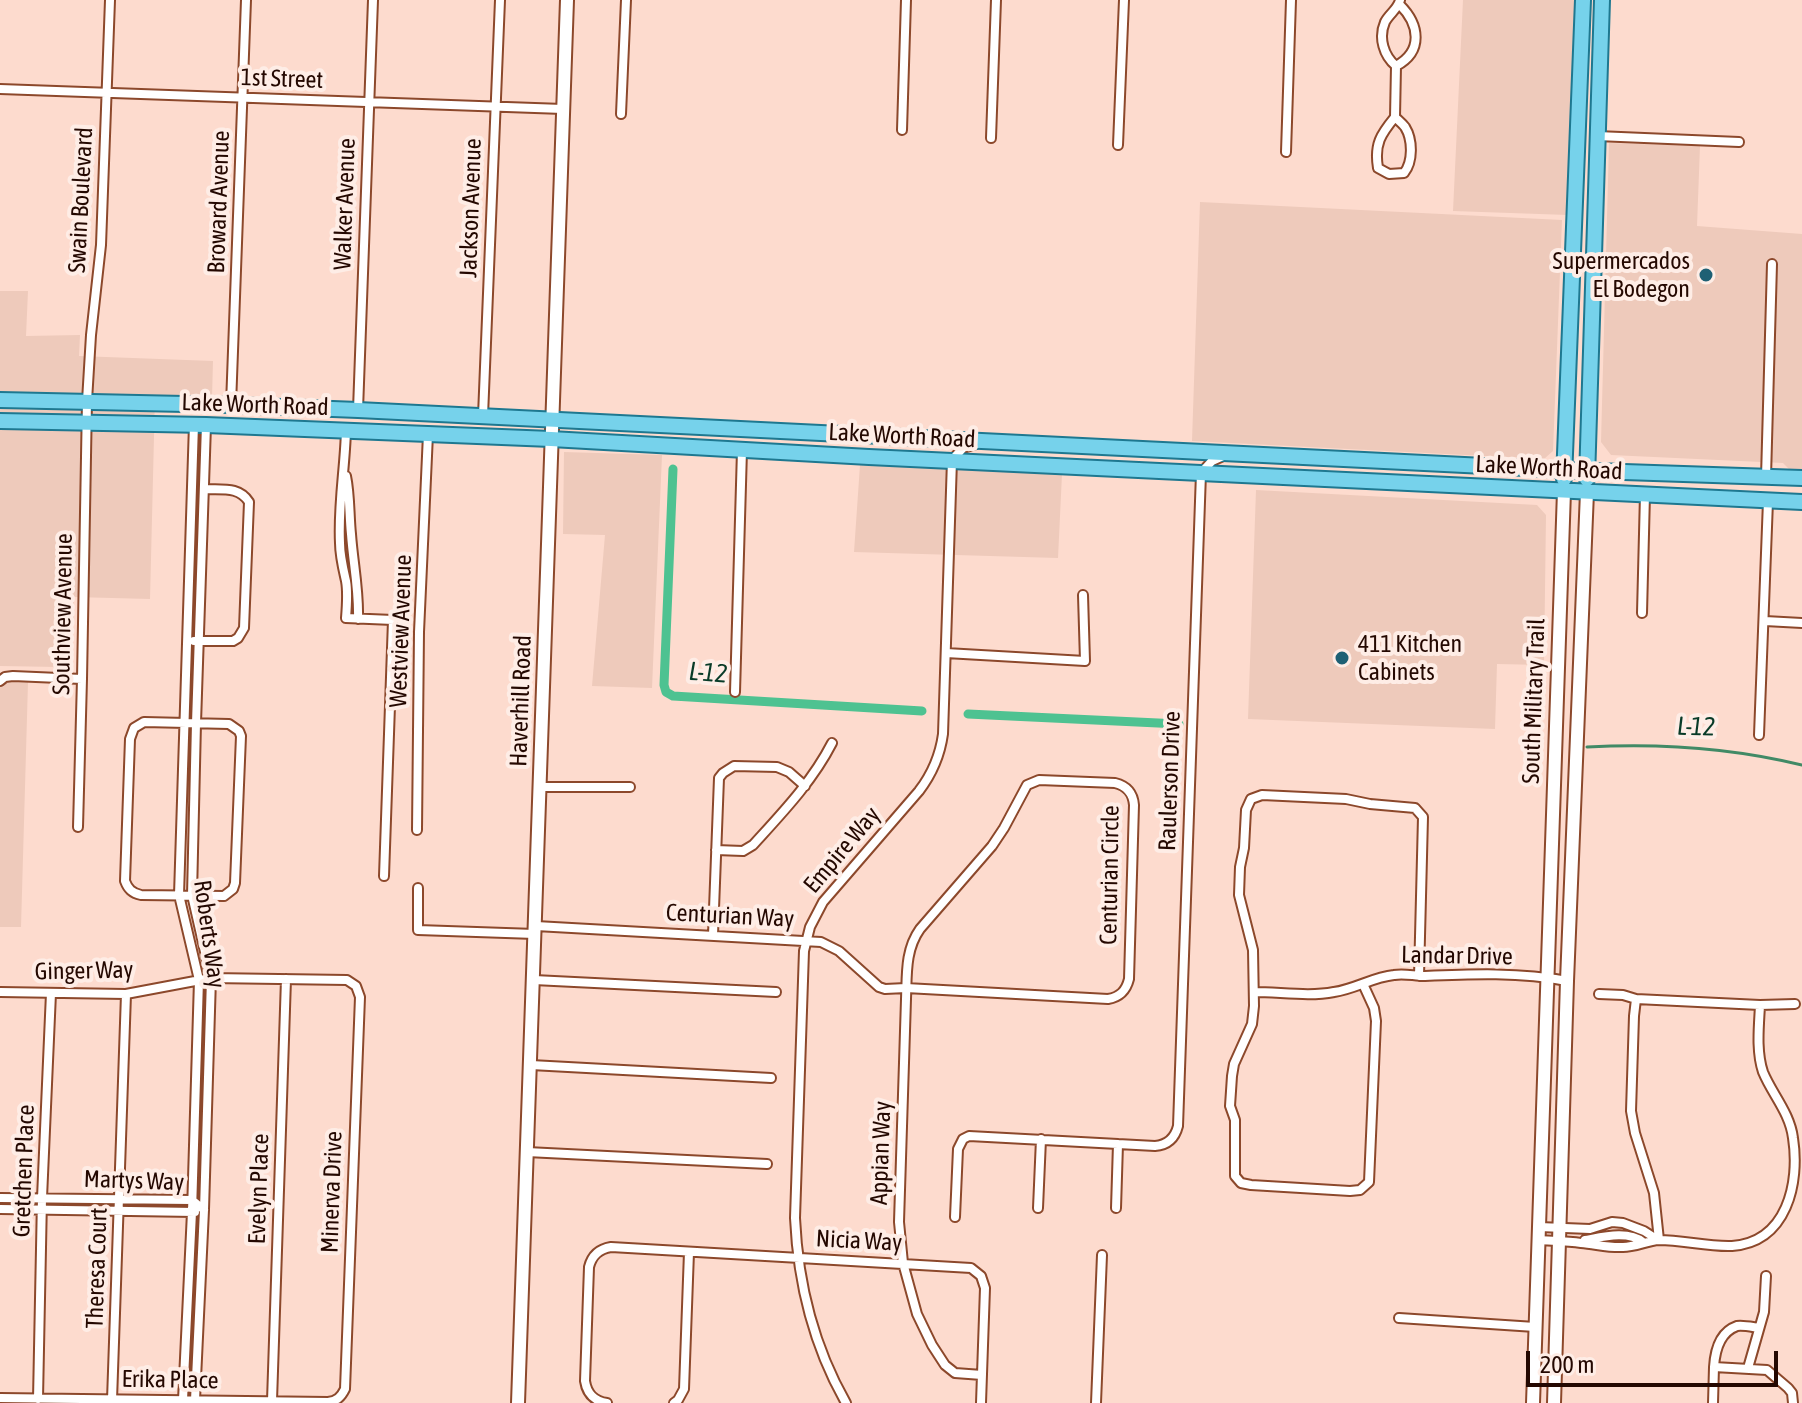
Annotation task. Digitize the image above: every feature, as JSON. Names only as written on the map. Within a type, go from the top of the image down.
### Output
[{"type":"main road","name":"Haverhill Road","points":[[518,1403],[567,0]]},
{"type":"main road","name":"South Military Trail","points":[[1533,1403],[1583,0]]},
{"type":"main road","points":[[1592,0],[1590,72],[1599,85]]},
{"type":"main road","name":"South Military Trail","points":[[1554,1403],[1602,0]]},
{"type":"main road","points":[[1579,98],[1585,105],[1581,216],[1594,234]]},
{"type":"main road","name":"Lake Worth Road","points":[[0,400],[358,410],[1565,470],[1802,478]]},
{"type":"main road","points":[[313,429],[339,422],[358,410]]},
{"type":"main road","name":"Lake Worth Road","points":[[0,421],[200,424],[551,439],[1795,501]]},
{"type":"main road","points":[[1795,501],[1794,495],[1802,494]]},
{"type":"street","name":"Swain Boulevard","points":[[87,401],[101,245],[110,0]]},
{"type":"street","name":"Broward Avenue","points":[[231,405],[246,0]]},
{"type":"street","name":"Walker Avenue","points":[[358,410],[373,0]]},
{"type":"street","name":"Jackson Avenue","points":[[483,417],[500,0]]},
{"type":"street","points":[[621,114],[626,0]]},
{"type":"street","points":[[902,130],[906,0]]},
{"type":"street","points":[[991,138],[996,0]]},
{"type":"street","points":[[1118,145],[1124,0]]},
{"type":"street","points":[[1286,152],[1291,0]]},
{"type":"street","points":[[1400,2],[1414,25],[1416,40],[1405,61],[1396,66],[1388,60],[1382,34],[1385,22],[1400,2]]},
{"type":"street","points":[[1395,117],[1405,126],[1409,138],[1410,166],[1404,173],[1389,174],[1378,168],[1377,151],[1385,127],[1395,117],[1396,66]]},
{"type":"street","name":"1st Street","points":[[0,89],[563,109]]},
{"type":"street","points":[[1597,136],[1739,142]]},
{"type":"street","points":[[1766,477],[1772,264]]},
{"type":"street","name":"Southview Avenue","points":[[78,827],[87,401]]},
{"type":"street","name":"Roberts Way","points":[[195,1400],[211,978],[192,895],[205,489],[200,424]]},
{"type":"street","name":"Roberts Way","points":[[183,1400],[199,980],[179,895],[186,641],[200,424]]},
{"type":"street","points":[[346,430],[340,543],[346,583],[346,618],[393,620],[384,876]]},
{"type":"street","name":"Westview Avenue","points":[[417,830],[419,632],[428,434]]},
{"type":"street","points":[[952,460],[963,448],[984,441]]},
{"type":"street","points":[[735,692],[742,450]]},
{"type":"street","points":[[1201,473],[1212,461],[1229,454]]},
{"type":"street","name":"Empire Way","points":[[846,1403],[815,1337],[798,1258],[795,1218],[806,940],[823,902],[919,791],[939,754],[943,734],[952,460]]},
{"type":"street","points":[[345,467],[358,619]]},
{"type":"street","name":"Raulerson Drive","points":[[1118,1144],[1162,1145],[1172,1139],[1178,1126],[1201,473]]},
{"type":"street","points":[[186,641],[233,641],[244,628],[249,508],[246,497],[237,490],[205,489]]},
{"type":"street","points":[[1642,613],[1645,494]]},
{"type":"street","points":[[1759,735],[1768,501]]},
{"type":"street","points":[[946,653],[1085,661],[1083,595]]},
{"type":"street","points":[[1765,621],[1802,623]]},
{"type":"street","points":[[0,681],[13,676],[82,679]]},
{"type":"street","points":[[144,722],[196,723],[229,724],[239,731],[242,742],[233,889],[224,896],[135,894],[125,881],[131,733],[144,722]]},
{"type":"street","points":[[716,850],[743,851],[753,845],[805,786],[832,743]]},
{"type":"street","points":[[713,935],[719,778],[728,769],[740,765],[777,767],[789,772],[805,786]]},
{"type":"street","name":"Centurian Circle","points":[[1039,780],[1115,783],[1127,788],[1134,799],[1129,979],[1125,991],[1108,999],[906,988],[908,954],[916,935],[992,846],[1027,785],[1039,780]]},
{"type":"street","points":[[540,787],[630,787]]},
{"type":"street","points":[[1363,984],[1374,1008],[1376,1021],[1371,1176],[1366,1187],[1350,1191],[1241,1183],[1235,1176],[1235,1120],[1230,1106],[1233,1070],[1252,1024],[1253,950],[1239,895],[1248,804],[1256,795],[1352,800],[1415,808],[1419,812],[1423,817],[1419,976]]},
{"type":"street","name":"Centurian Way","points":[[418,888],[418,930],[536,930],[806,940],[833,947],[879,987],[906,988]]},
{"type":"street","name":"Landar Drive","points":[[1254,992],[1329,993],[1389,975],[1403,974],[1546,977],[1567,981]]},
{"type":"street","name":"Ginger Way","points":[[0,992],[126,994],[211,978],[347,980],[356,986]]},
{"type":"street","name":"Evelyn Place","points":[[272,1401],[286,979]]},
{"type":"street","points":[[534,980],[776,992]]},
{"type":"street","name":"Minerva Drive","points":[[339,1398],[345,1389],[360,997],[356,986]]},
{"type":"street","name":"Appian Way","points":[[906,988],[899,1222],[903,1263],[917,1314],[945,1365],[955,1373],[982,1375]]},
{"type":"street","name":"Gretchen Place","points":[[38,1399],[42,1198],[51,993]]},
{"type":"street","name":"Theresa Court","points":[[112,1400],[126,994]]},
{"type":"street","points":[[1599,994],[1636,999],[1795,1004]]},
{"type":"street","points":[[1636,999],[1631,1111],[1654,1193],[1659,1240]]},
{"type":"street","points":[[1559,1235],[1576,1242],[1626,1247],[1659,1240],[1731,1246],[1762,1236],[1775,1225],[1790,1201],[1794,1183],[1793,1139],[1789,1120],[1762,1069],[1759,1051],[1760,1005]]},
{"type":"street","points":[[531,1065],[771,1078]]},
{"type":"street","points":[[955,1217],[958,1149],[963,1139],[969,1136],[1118,1144],[1116,1208]]},
{"type":"street","points":[[1038,1208],[1041,1139]]},
{"type":"street","points":[[527,1152],[767,1164]]},
{"type":"street","name":"Martys Way","points":[[0,1198],[192,1200],[204,1210]]},
{"type":"street","name":"Martys Way","points":[[0,1209],[204,1210]]},
{"type":"street","points":[[1538,1234],[1559,1235],[1612,1222],[1623,1223],[1659,1240]]},
{"type":"street","points":[[1630,1237],[1635,1228]]},
{"type":"street","points":[[1576,1242],[1604,1237],[1638,1238],[1643,1242]]},
{"type":"street","name":"Nicia Way","points":[[607,1403],[593,1398],[585,1381],[589,1267],[594,1255],[604,1248],[971,1268],[981,1276],[985,1288],[981,1403]]},
{"type":"street","points":[[674,1403],[684,1389],[689,1252]]},
{"type":"street","points":[[1096,1403],[1102,1255]]},
{"type":"street","points":[[1748,1368],[1764,1312],[1766,1276]]},
{"type":"street","points":[[1399,1318],[1535,1327]]},
{"type":"street","points":[[1713,1403],[1715,1351],[1725,1334],[1738,1326],[1759,1328]]},
{"type":"street","points":[[1714,1367],[1767,1370],[1792,1393],[1793,1403]]},
{"type":"street","name":"Erika Place","points":[[0,1398],[328,1402],[339,1398]]},
{"type":"shaded area","points":[[1463,0],[1576,0],[1568,215],[1453,211]]},
{"type":"shaded area","points":[[1609,143],[1700,146],[1697,226],[1802,234],[1802,470],[1790,470],[1783,463],[1611,455],[1601,442]]},
{"type":"shaded area","points":[[1200,202],[1562,220],[1553,451],[1544,459],[1192,441]]},
{"type":"shaded area","points":[[0,291],[28,291],[26,336],[80,335],[79,356],[213,361],[212,398],[155,396],[150,599],[74,597],[68,657],[64,665],[58,667],[0,666]]},
{"type":"shaded area","points":[[564,452],[662,455],[652,688],[592,686],[605,535],[563,534]]},
{"type":"shaded area","points":[[860,465],[1062,474],[1058,558],[854,552]]},
{"type":"shaded area","points":[[1256,490],[1537,505],[1546,515],[1544,665],[1497,664],[1495,729],[1248,719]]},
{"type":"shaded area","points":[[0,674],[28,682],[21,927],[0,927]]},
{"type":"waterway","name":"L-12","points":[[673,469],[666,692],[673,696],[922,711]]},
{"type":"waterway","name":"L-12","points":[[968,714],[1179,724]]},
{"type":"waterway","name":"L-12","points":[[1587,747],[1695,748],[1749,754],[1802,765]]},
{"type":"place","name":"Supermercados El Bodegon","points":[[1706,275]]},
{"type":"place","name":"411 Kitchen Cabinets","points":[[1342,658]]}]
